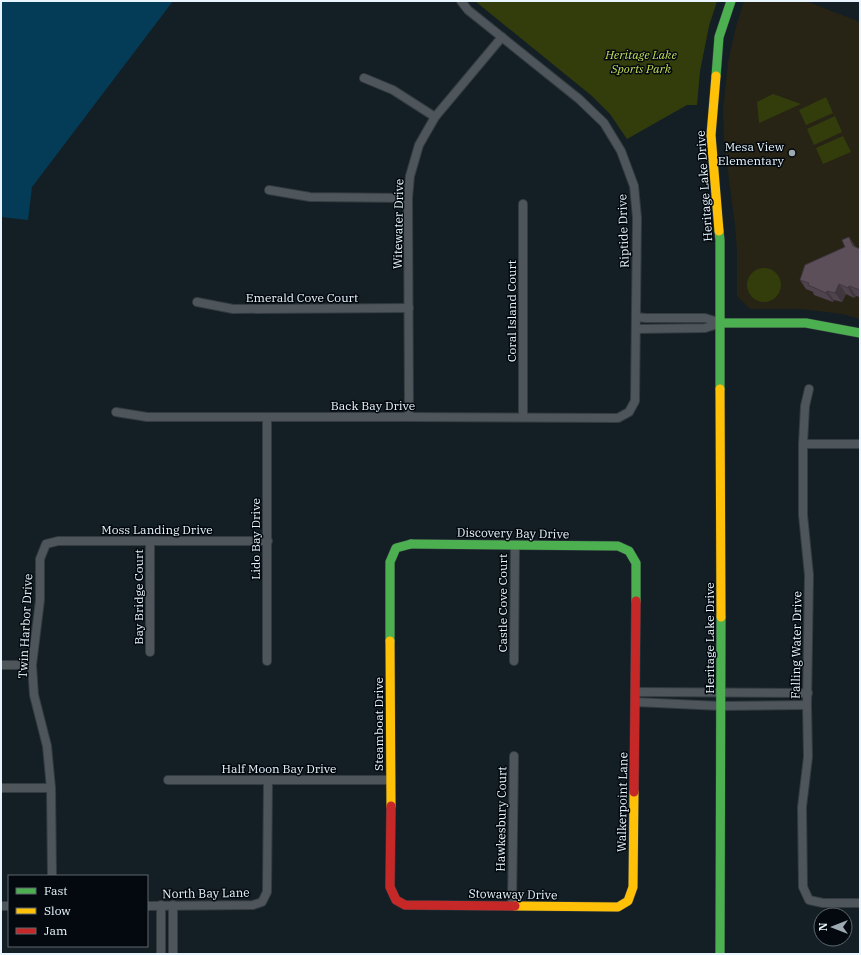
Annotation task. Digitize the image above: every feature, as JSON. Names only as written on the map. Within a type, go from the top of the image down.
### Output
[{"type":"street","name":"Riptide Drive","points":[[461,1],[468,10],[579,99],[604,123],[621,151],[634,186],[637,218],[635,401],[629,412]]},
{"type":"street","name":"Heritage Lake Drive","points":[[720,954],[721,323],[720,240],[711,136],[719,37],[731,1]]},
{"type":"street","name":"Witewater Drive","points":[[409,417],[408,198],[410,176],[419,144],[435,117],[502,37]]},
{"type":"street","points":[[364,78],[393,90],[435,117]]},
{"type":"street","points":[[269,190],[310,197],[408,198]]},
{"type":"street","name":"Coral Island Court","points":[[523,204],[523,417]]},
{"type":"street","name":"Emerald Cove Court","points":[[197,302],[233,309],[409,308]]},
{"type":"street","points":[[636,317],[705,318],[721,323],[806,323],[860,333]]},
{"type":"street","points":[[636,329],[705,328],[721,323]]},
{"type":"street","name":"Falling Water Drive","points":[[809,389],[805,406],[803,444],[803,515],[809,574],[807,705],[808,757],[802,806],[803,887],[809,900],[823,903],[860,903]]},
{"type":"street","name":"Back Bay Drive","points":[[116,412],[147,417],[618,418],[629,412]]},
{"type":"street","name":"Lido Bay Drive","points":[[267,417],[267,661]]},
{"type":"street","points":[[803,444],[860,444]]},
{"type":"street","name":"Moss Landing Drive","points":[[46,544],[58,541],[268,541]]},
{"type":"street","name":"Bay Bridge Court","points":[[150,541],[150,652]]},
{"type":"street","name":"Twin Harbor Drive","points":[[46,544],[40,558],[40,600],[32,665],[34,695],[47,746],[51,788],[52,875]]},
{"type":"street","name":"Discovery Bay Drive","points":[[396,548],[411,544],[618,546],[629,551]]},
{"type":"street","name":"Castle Cove Court","points":[[514,546],[514,661]]},
{"type":"street","name":"Steamboat Drive","points":[[396,548],[390,562],[390,887],[396,900]]},
{"type":"street","name":"Walkerpoint Lane","points":[[628,901],[633,887],[636,563],[629,551]]},
{"type":"street","points":[[1,665],[32,665]]},
{"type":"street","points":[[635,692],[808,693]]},
{"type":"street","points":[[635,702],[721,706],[807,705]]},
{"type":"street","name":"Hawkesbury Court","points":[[512,906],[514,756]]},
{"type":"street","name":"Half Moon Bay Drive","points":[[168,780],[391,780]]},
{"type":"street","name":"North Bay Lane","points":[[148,906],[253,905],[262,902],[267,892],[268,781]]},
{"type":"street","points":[[1,788],[51,788]]},
{"type":"street","name":"Stowaway Drive","points":[[396,900],[405,905],[618,907],[628,901]]},
{"type":"street","points":[[161,954],[162,906]]},
{"type":"street","points":[[173,906],[173,954]]},
{"type":"shaded area","name":"Mesa View Elementary","points":[[744,1],[806,1],[860,22],[860,319],[842,314],[801,309],[750,309],[737,296],[737,250],[724,141],[723,111],[728,62]]},
{"type":"green space","name":"Heritage Lake Sports Park","points":[[475,1],[717,1],[709,26],[700,71],[697,105],[687,105],[627,139],[610,114],[592,96]]},
{"type":"green space","points":[[773,94],[801,104],[759,123],[757,102]]},
{"type":"green space","points":[[826,97],[833,113],[806,125],[799,110]]},
{"type":"green space","points":[[835,116],[842,132],[814,145],[807,129]]},
{"type":"green space","points":[[843,136],[851,152],[823,164],[816,148]]},
{"type":"green space","points":[[764,268],[776,273],[781,285],[776,297],[764,302],[752,297],[747,285],[752,273]]},
{"type":"water","points":[[1,1],[173,1],[32,187],[28,220],[1,217]]},
{"type":"building","points":[[849,237],[853,246],[860,249],[860,290],[849,286],[848,288],[839,284],[835,293],[827,291],[826,293],[808,285],[809,283],[800,280],[805,265],[845,247],[842,240]]},
{"type":"traffic: fast","points":[[716,76],[719,37],[731,1]]},
{"type":"traffic: fast","points":[[719,231],[720,389]]},
{"type":"traffic: fast","points":[[721,323],[806,323],[860,333]]},
{"type":"traffic: fast","points":[[411,544],[618,546],[629,551],[636,563],[636,601]]},
{"type":"traffic: fast","points":[[390,641],[390,562],[396,548],[411,544]]},
{"type":"traffic: fast","points":[[720,954],[721,617]]},
{"type":"traffic: slow","points":[[716,76],[711,135],[719,231]]},
{"type":"traffic: slow","points":[[720,389],[721,617]]},
{"type":"traffic: slow","points":[[390,641],[391,806]]},
{"type":"traffic: slow","points":[[515,906],[618,907],[628,901],[633,887],[634,792]]},
{"type":"traffic: jam","points":[[634,792],[636,601]]},
{"type":"traffic: jam","points":[[391,806],[390,887],[396,900],[405,905],[515,906]]},
{"type":"place","name":"Mesa View Elementary","points":[[792,153]]}]
